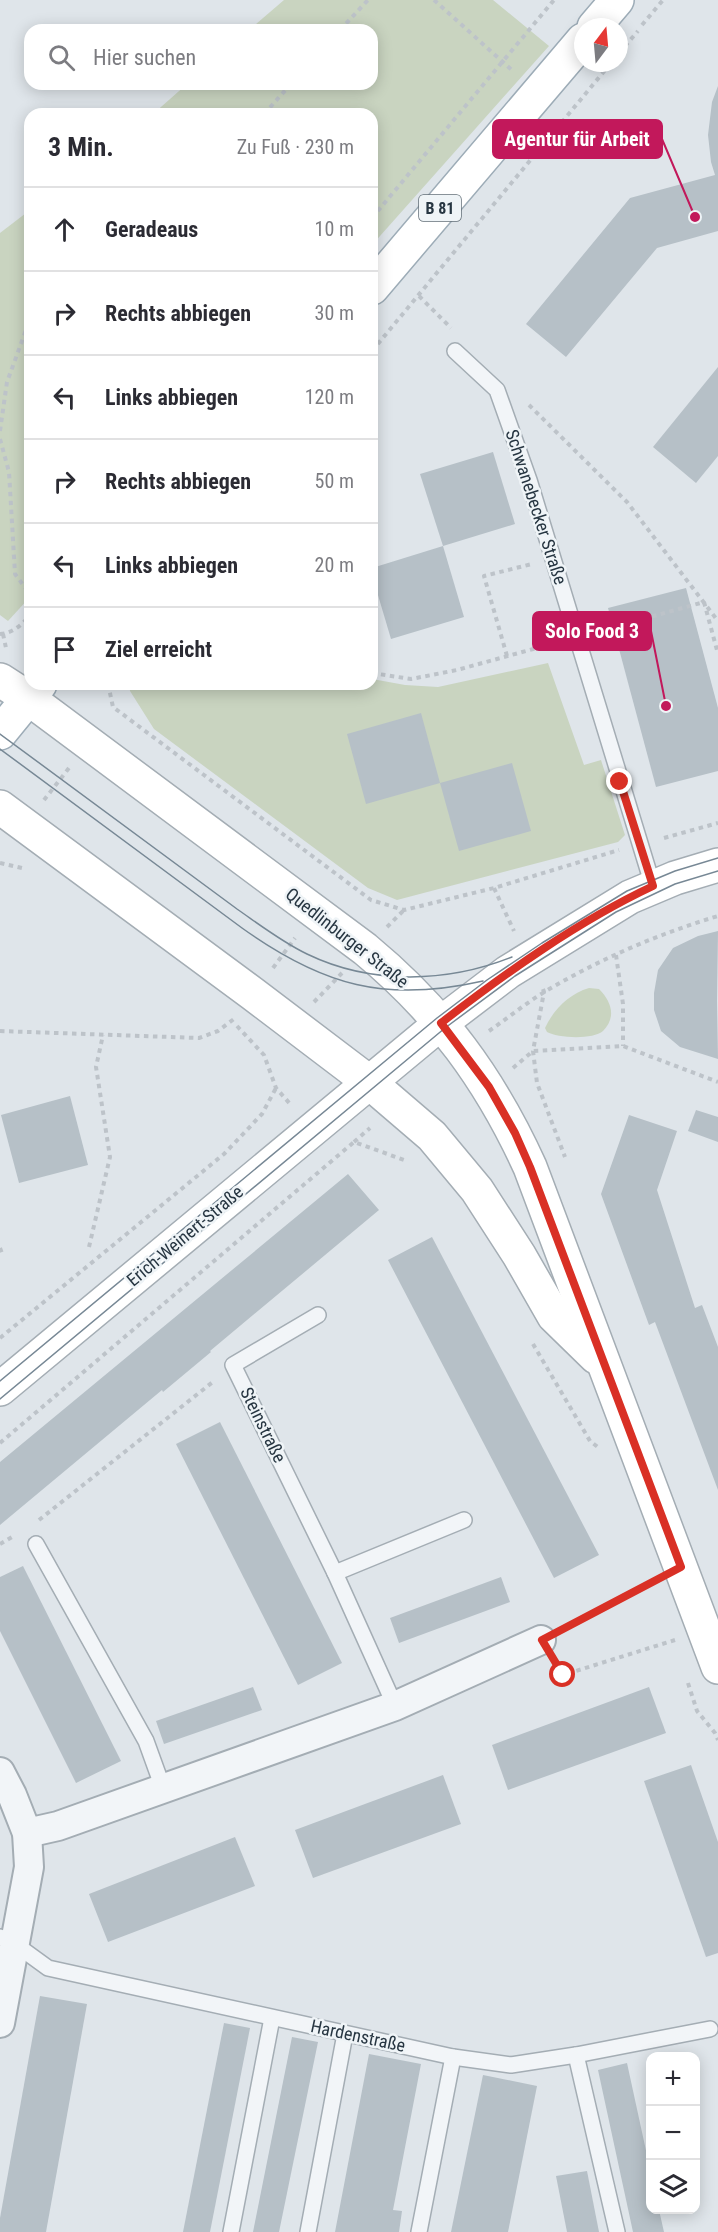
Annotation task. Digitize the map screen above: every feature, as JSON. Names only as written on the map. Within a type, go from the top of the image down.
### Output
[{"type":"main road","points":[[602,18],[617,0]]},
{"type":"main road","name":"B 81","points":[[378,281],[574,51]]},
{"type":"main road","name":"Quedlinburger Straße","points":[[0,680],[24,688]]},
{"type":"main road","points":[[0,733],[34,691]]},
{"type":"main road","name":"Quedlinburger Straße","points":[[34,691],[87,743],[399,976],[441,1023],[489,1087],[515,1133],[530,1167],[718,1667]]},
{"type":"main road","name":"Quedlinburger Straße","points":[[12,816],[293,1024],[369,1082],[432,1136],[477,1191],[519,1255],[554,1316],[604,1364]]},
{"type":"main road","name":"Erich-Weinert-Straße","points":[[0,1389],[369,1082],[503,975],[630,897],[653,886],[718,865]]},
{"type":"street","points":[[27,1833],[58,1826],[395,1706],[542,1640]]},
{"type":"street","points":[[0,1772],[12,1794],[27,1833],[29,1867],[7,1941],[0,2023]]},
{"type":"lane","name":"Schwanebecker Straße","points":[[455,351],[497,390],[529,480],[653,886]]},
{"type":"lane","name":"Steinstraße","points":[[318,1316],[233,1365],[335,1573],[395,1706]]},
{"type":"lane","points":[[335,1573],[464,1520]]},
{"type":"lane","points":[[36,1544],[146,1741],[163,1788]]},
{"type":"lane","name":"Hardenstraße","points":[[7,1941],[48,1968],[453,2057],[511,2065],[710,2029]]},
{"type":"lane","points":[[231,2232],[273,2018]]},
{"type":"lane","points":[[308,2232],[345,2034]]},
{"type":"lane","points":[[576,2055],[617,2232]]},
{"type":"lane","points":[[419,2232],[453,2057]]},
{"type":"path","points":[[346,24],[368,0]]},
{"type":"path","points":[[434,0],[538,93]]},
{"type":"path","points":[[378,211],[554,0]]},
{"type":"path","points":[[378,344],[604,72]]},
{"type":"path","points":[[269,108],[286,90]]},
{"type":"path","points":[[419,296],[451,328]]},
{"type":"path","points":[[0,431],[7,382],[24,335]]},
{"type":"path","points":[[525,401],[627,502],[718,621]]},
{"type":"path","points":[[0,439],[9,471],[15,574],[24,586]]},
{"type":"path","points":[[507,656],[484,576],[553,558]]},
{"type":"path","points":[[378,674],[411,679],[457,670],[704,602]]},
{"type":"path","points":[[704,602],[718,654]]},
{"type":"path","points":[[0,634],[20,627],[24,622]]},
{"type":"path","points":[[109,690],[113,707],[364,895],[371,900],[404,909],[494,888],[639,844],[718,823]]},
{"type":"path","points":[[12,816],[87,743],[113,707]]},
{"type":"path","points":[[264,1055],[404,909]]},
{"type":"path","points":[[0,1031],[199,1038],[218,1031],[232,1021],[316,912]]},
{"type":"path","points":[[718,916],[675,929],[616,955],[544,992],[533,1051],[623,1046],[718,1082]]},
{"type":"path","points":[[616,955],[623,1004],[623,1046]]},
{"type":"path","points":[[90,1246],[110,1156],[96,1067],[103,1035]]},
{"type":"path","points":[[0,1338],[224,1154],[262,1114],[276,1088]]},
{"type":"path","points":[[0,1443],[354,1142],[405,1159],[413,1166]]},
{"type":"path","points":[[0,1248],[3,1256]]},
{"type":"path","points":[[531,1341],[590,1441],[607,1453]]},
{"type":"path","points":[[35,1522],[233,1365]]},
{"type":"path","points":[[0,1544],[18,1534]]},
{"type":"path","points":[[681,1567],[542,1640],[563,1675],[704,1629]]},
{"type":"path","points":[[648,1571],[656,1592]]},
{"type":"path","points":[[669,1631],[676,1650]]},
{"type":"path","points":[[687,1681],[697,1711],[718,1740]]},
{"type":"green space","points":[[284,0],[493,0],[549,46],[378,238],[378,108],[160,108],[180,90],[378,90],[378,24],[256,24]]},
{"type":"green space","points":[[24,215],[24,604],[8,621],[0,615],[0,233]]},
{"type":"green space","points":[[548,663],[584,765],[601,760],[625,835],[618,842],[397,900],[368,888],[154,729],[130,690],[378,690],[378,680],[438,687]]},
{"type":"green space","points":[[589,988],[599,989],[611,1009],[610,1020],[603,1031],[591,1036],[575,1037],[559,1036],[547,1032],[545,1028],[558,1009],[569,998]]},
{"type":"building","points":[[718,86],[718,231],[657,248],[566,357],[526,324],[630,198],[715,175],[708,135],[712,102]]},
{"type":"building","points":[[718,367],[718,456],[696,483],[653,447]]},
{"type":"building","points":[[493,452],[515,524],[443,546],[420,474]]},
{"type":"building","points":[[443,546],[464,617],[391,639],[378,595],[378,566]]},
{"type":"building","points":[[686,588],[718,708],[718,771],[656,787],[608,608]]},
{"type":"building","points":[[421,713],[440,783],[366,804],[347,734]]},
{"type":"building","points":[[512,763],[531,831],[459,851],[440,783]]},
{"type":"building","points":[[718,931],[718,1059],[680,1047],[661,1031],[654,1010],[654,993],[658,970],[673,948],[698,936]]},
{"type":"building","points":[[70,1096],[88,1165],[19,1183],[1,1115]]},
{"type":"building","points":[[696,1110],[718,1117],[718,1142],[688,1131]]},
{"type":"building","points":[[629,1115],[677,1131],[657,1190],[695,1308],[702,1305],[718,1347],[718,1490],[655,1322],[649,1325],[601,1194]]},
{"type":"building","points":[[348,1174],[379,1210],[163,1392],[162,1390],[0,1525],[0,1462]]},
{"type":"building","points":[[432,1237],[599,1555],[554,1578],[388,1260]]},
{"type":"building","points":[[220,1422],[342,1663],[298,1685],[176,1444]]},
{"type":"building","points":[[23,1566],[121,1761],[76,1783],[0,1631],[0,1577]]},
{"type":"building","points":[[501,1577],[510,1602],[399,1643],[390,1618]]},
{"type":"building","points":[[253,1687],[262,1710],[164,1744],[156,1721]]},
{"type":"building","points":[[649,1687],[666,1733],[508,1790],[492,1745]]},
{"type":"building","points":[[691,1765],[718,1842],[718,1953],[706,1957],[644,1781]]},
{"type":"building","points":[[443,1775],[461,1824],[313,1878],[295,1830]]},
{"type":"building","points":[[235,1837],[255,1886],[108,1942],[89,1894]]},
{"type":"building","points":[[40,1996],[87,2004],[46,2232],[0,2232],[0,2218]]},
{"type":"building","points":[[224,2023],[250,2028],[210,2232],[183,2232]]},
{"type":"building","points":[[292,2037],[318,2042],[279,2232],[253,2232]]},
{"type":"building","points":[[369,2054],[421,2064],[393,2210],[402,2211],[399,2232],[335,2232]]},
{"type":"building","points":[[627,2063],[646,2151],[646,2214],[660,2214],[664,2232],[633,2232],[598,2070]]},
{"type":"building","points":[[483,2075],[537,2086],[508,2232],[451,2232]]},
{"type":"building","points":[[587,2171],[599,2232],[567,2232],[556,2176]]},
{"type":"tram line","points":[[0,734],[237,909],[280,939],[307,954],[357,971],[409,977],[462,972],[512,957]]},
{"type":"tram line","points":[[0,749],[242,928],[300,964],[328,976],[385,989],[416,990],[483,981]]},
{"type":"tram line","points":[[0,1381],[437,1018],[487,980],[627,891],[675,871],[718,858]]},
{"type":"tram line","points":[[0,1399],[445,1028],[515,976],[616,912],[675,884],[718,871]]},
{"type":"place","name":"Agentur für Arbeit","points":[[695,217]]},
{"type":"place","name":"Solo Food 3","points":[[666,706]]},
{"type":"route","points":[[563,1675],[542,1640],[681,1567],[530,1167],[515,1133],[489,1087],[441,1023],[503,975],[630,897],[653,886],[620,782]]}]
